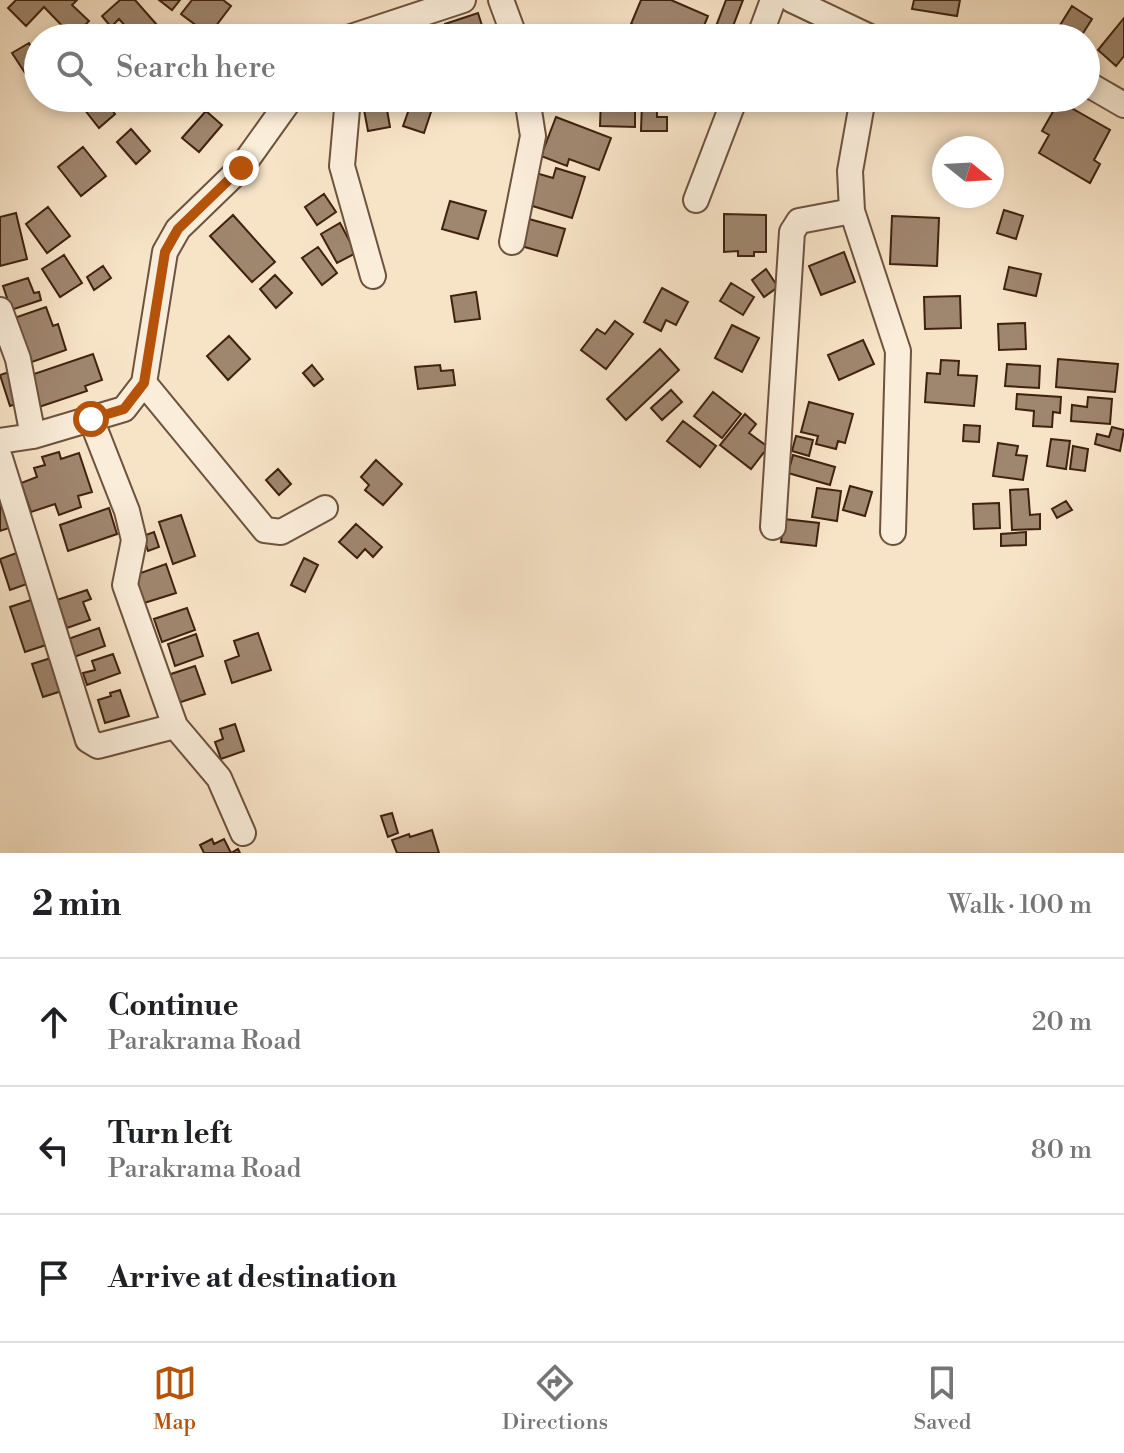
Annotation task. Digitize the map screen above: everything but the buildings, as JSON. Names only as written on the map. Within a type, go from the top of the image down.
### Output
[{"type":"street","points":[[390,24],[463,0]]},
{"type":"street","points":[[501,0],[510,24]]},
{"type":"street","points":[[764,24],[773,0]]},
{"type":"street","points":[[792,0],[843,24]]},
{"type":"street","points":[[1100,91],[1124,105]]},
{"type":"street","points":[[0,441],[33,436],[124,409],[144,383],[165,252],[178,229],[241,168],[281,112]]},
{"type":"street","points":[[347,112],[342,166],[373,276]]},
{"type":"street","points":[[512,242],[533,136],[529,112]]},
{"type":"street","points":[[696,200],[730,112]]},
{"type":"street","points":[[861,112],[850,171],[852,211],[898,351],[893,532]]},
{"type":"street","points":[[773,527],[792,232],[799,221],[852,211]]},
{"type":"street","points":[[0,310],[18,359],[33,436]]},
{"type":"street","points":[[144,383],[265,530],[281,532],[325,508]]},
{"type":"street","points":[[91,419],[127,511],[134,540],[125,585],[175,726],[219,778],[243,833]]},
{"type":"street","points":[[0,458],[88,740],[98,746],[175,726]]},
{"type":"route","points":[[91,419],[124,409],[144,383],[165,252],[178,229],[241,168]]}]
